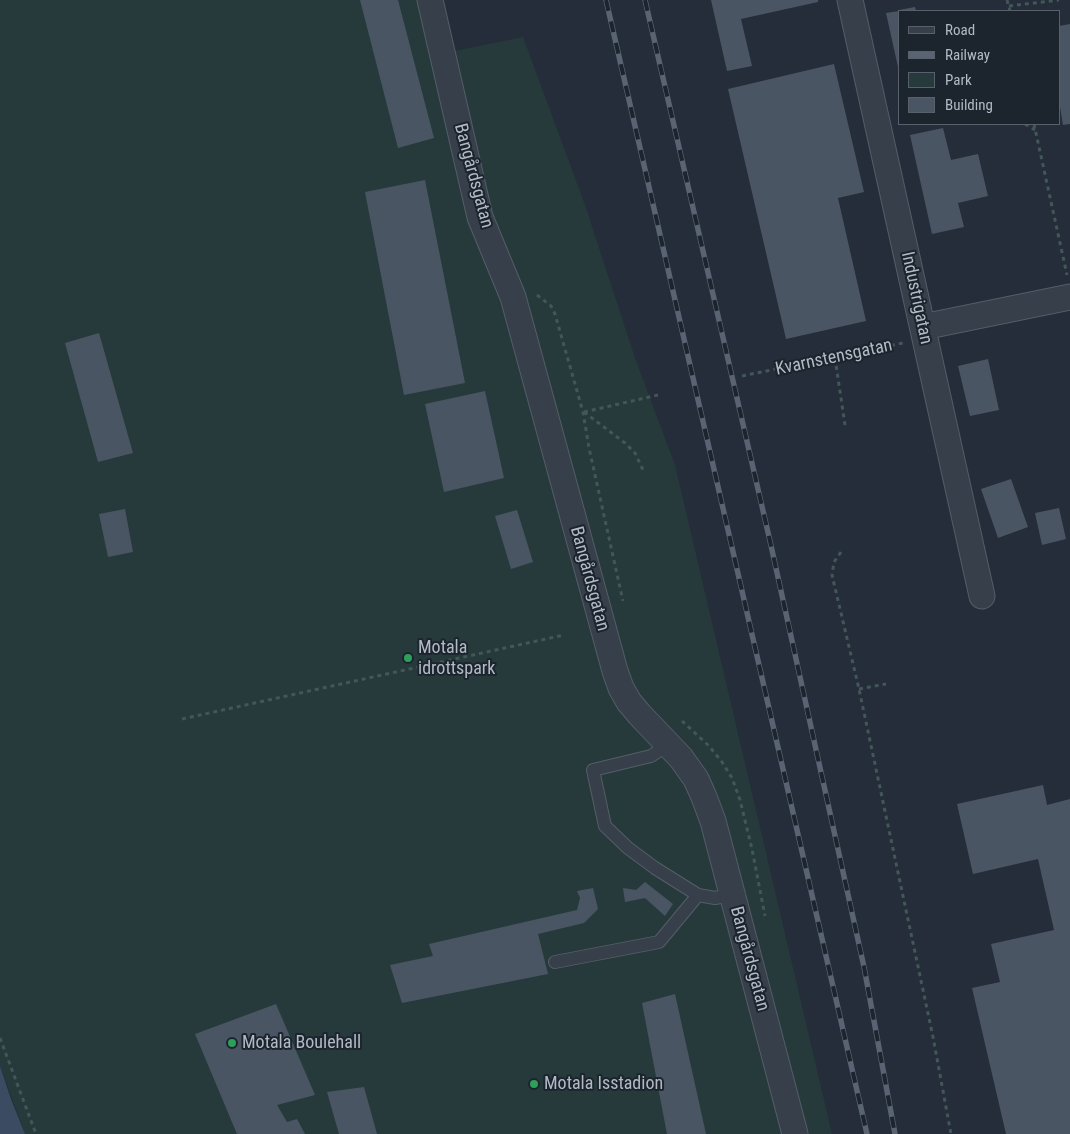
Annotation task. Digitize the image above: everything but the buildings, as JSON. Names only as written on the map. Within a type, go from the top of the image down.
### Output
[{"type":"street","name":"Bangårdsgatan","points":[[430,0],[480,217],[513,297],[615,671],[621,688],[629,702],[681,758],[696,779],[704,797],[713,821],[795,1134]]},
{"type":"street","name":"Industrigatan","points":[[850,0],[982,596]]},
{"type":"street","points":[[924,333],[1069,289]]},
{"type":"lane","points":[[669,744],[651,756],[593,770],[605,826],[628,848],[655,868],[698,895],[715,898],[732,895]]},
{"type":"lane","points":[[555,962],[659,942],[698,895]]},
{"type":"path","points":[[1007,0],[1010,10]]},
{"type":"path","points":[[1009,6],[1059,0]]},
{"type":"path","points":[[1026,125],[1035,131]]},
{"type":"path","points":[[1034,125],[1069,289]]},
{"type":"path","points":[[513,297],[530,293],[539,296],[551,306],[584,412],[625,443],[635,453],[643,470]]},
{"type":"path","name":"Kvarnstensgatan","points":[[742,376],[835,358],[924,333]]},
{"type":"path","points":[[835,358],[845,425]]},
{"type":"path","points":[[584,412],[658,395]]},
{"type":"path","points":[[841,552],[834,562],[832,575],[860,689],[935,1046],[951,1134]]},
{"type":"path","points":[[182,719],[564,635]]},
{"type":"path","points":[[860,689],[886,684]]},
{"type":"path","points":[[0,1038],[36,1134]]},
{"type":"green space","name":"Motala idrottspark","points":[[0,0],[429,0],[440,54],[523,37],[585,205],[635,358],[675,465],[832,1134],[25,1134],[0,1066]]},
{"type":"water","points":[[0,1066],[11,1099],[25,1134],[0,1134]]},
{"type":"railway","points":[[606,0],[867,1134]]},
{"type":"railway","points":[[645,0],[770,541],[864,967],[895,1134]]},
{"type":"place","name":"Motala idrottspark","points":[[408,658]]},
{"type":"place","name":"Motala Boulehall","points":[[232,1043]]},
{"type":"place","name":"Motala Isstadion","points":[[534,1084]]}]
